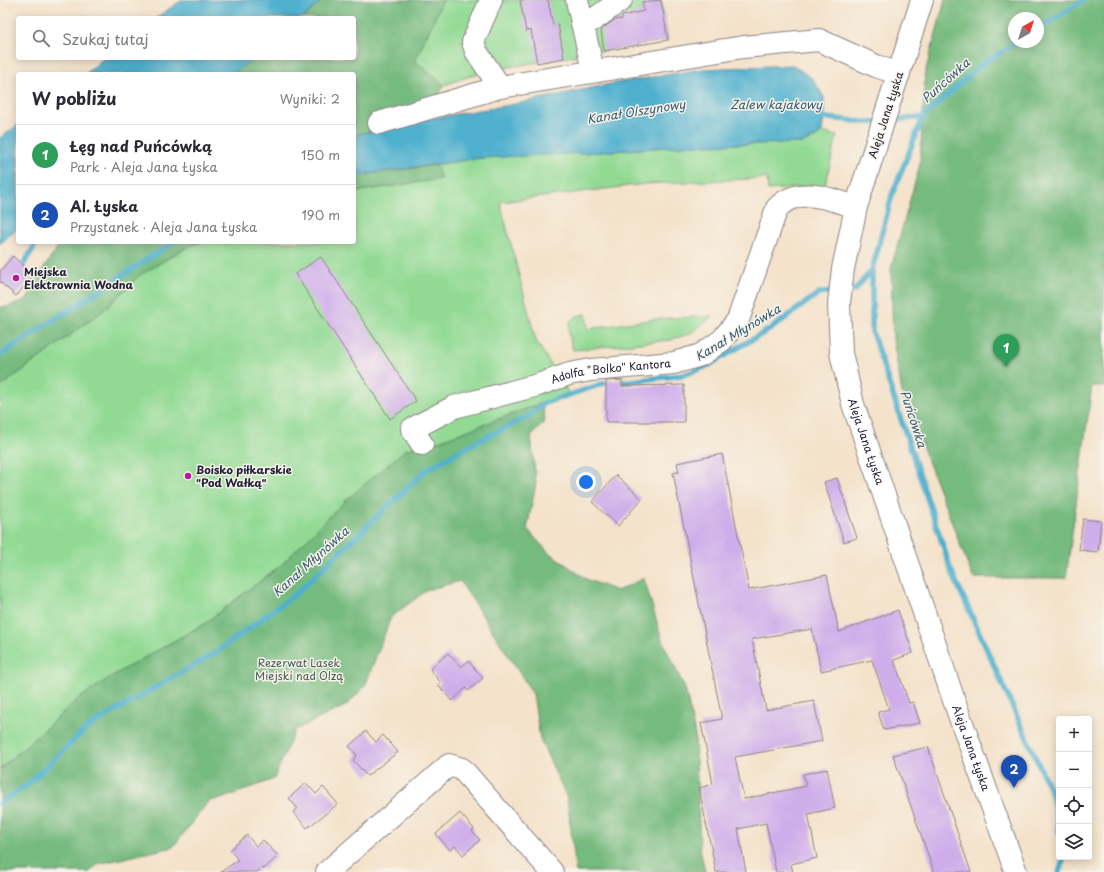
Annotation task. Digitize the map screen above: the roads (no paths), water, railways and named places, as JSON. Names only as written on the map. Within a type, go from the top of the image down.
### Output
[{"type":"street","points":[[491,0],[473,42],[476,51],[500,87]]},
{"type":"street","points":[[577,0],[593,70]]},
{"type":"street","points":[[582,22],[593,20],[621,0]]},
{"type":"street","name":"Aleja Jana Łyska","points":[[922,0],[856,207],[843,268],[840,303],[842,353],[853,404],[958,712],[1016,872]]},
{"type":"street","points":[[379,123],[500,87],[593,70],[743,47],[819,40],[876,66],[899,74]]},
{"type":"street","name":"Adolfa \"Bolko\" Kantora","points":[[422,444],[412,429],[454,407],[538,385],[569,374],[591,370],[674,363],[701,355],[722,340],[738,320],[777,208],[785,200],[808,195],[856,207]]},
{"type":"street","points":[[328,872],[448,765],[462,769],[552,872]]},
{"type":"water","points":[[182,0],[322,0],[305,16],[159,16]]},
{"type":"water","points":[[102,60],[252,60],[235,72],[87,72]]},
{"type":"water","name":"Zalew kajakowy","points":[[792,65],[812,78],[824,97],[822,132],[816,137],[803,143],[696,145],[585,153],[480,158],[356,176],[356,136],[359,134],[427,119],[510,105],[610,84],[702,69]]},
{"type":"water","points":[[16,126],[16,230],[0,244],[0,138]]},
{"type":"waterway","name":"Puńcówka","points":[[1044,25],[1084,0]]},
{"type":"waterway","name":"Puńcówka","points":[[1008,48],[983,63],[923,117],[892,195],[872,270],[872,332],[951,570],[1052,794],[1058,824]]},
{"type":"waterway","name":"Kanał Olszynowy","points":[[818,117],[877,122]]},
{"type":"waterway","name":"Kanał Olszynowy","points":[[888,121],[923,117]]},
{"type":"waterway","points":[[20,270],[36,244]]},
{"type":"waterway","name":"Kanał Olszynowy","points":[[0,355],[171,244]]},
{"type":"waterway","name":"Kanał Młynówka","points":[[845,291],[855,290],[872,270]]},
{"type":"waterway","name":"Kanał Młynówka","points":[[622,382],[683,375],[705,367],[772,328],[819,293],[836,292]]},
{"type":"waterway","name":"Kanał Młynówka","points":[[0,803],[26,786],[88,727],[218,651],[297,593],[426,470],[474,443],[525,418],[545,403],[605,383]]},
{"type":"waterway","name":"Puńcówka","points":[[1059,872],[1063,860]]},
{"type":"place","name":"Miejska Elektrownia Wodna","points":[[16,278]]},
{"type":"place","name":"Łęg nad Puńcówką","points":[[1006,367]]},
{"type":"place","name":"Boisko piłkarskie \"Pod Wałką\"","points":[[188,476]]},
{"type":"place","name":"Al. Łyska","points":[[1014,788]]},
{"type":"park label","name":"Rezerwat Lasek Miejski nad Olzą","points":[[299,669]]}]
